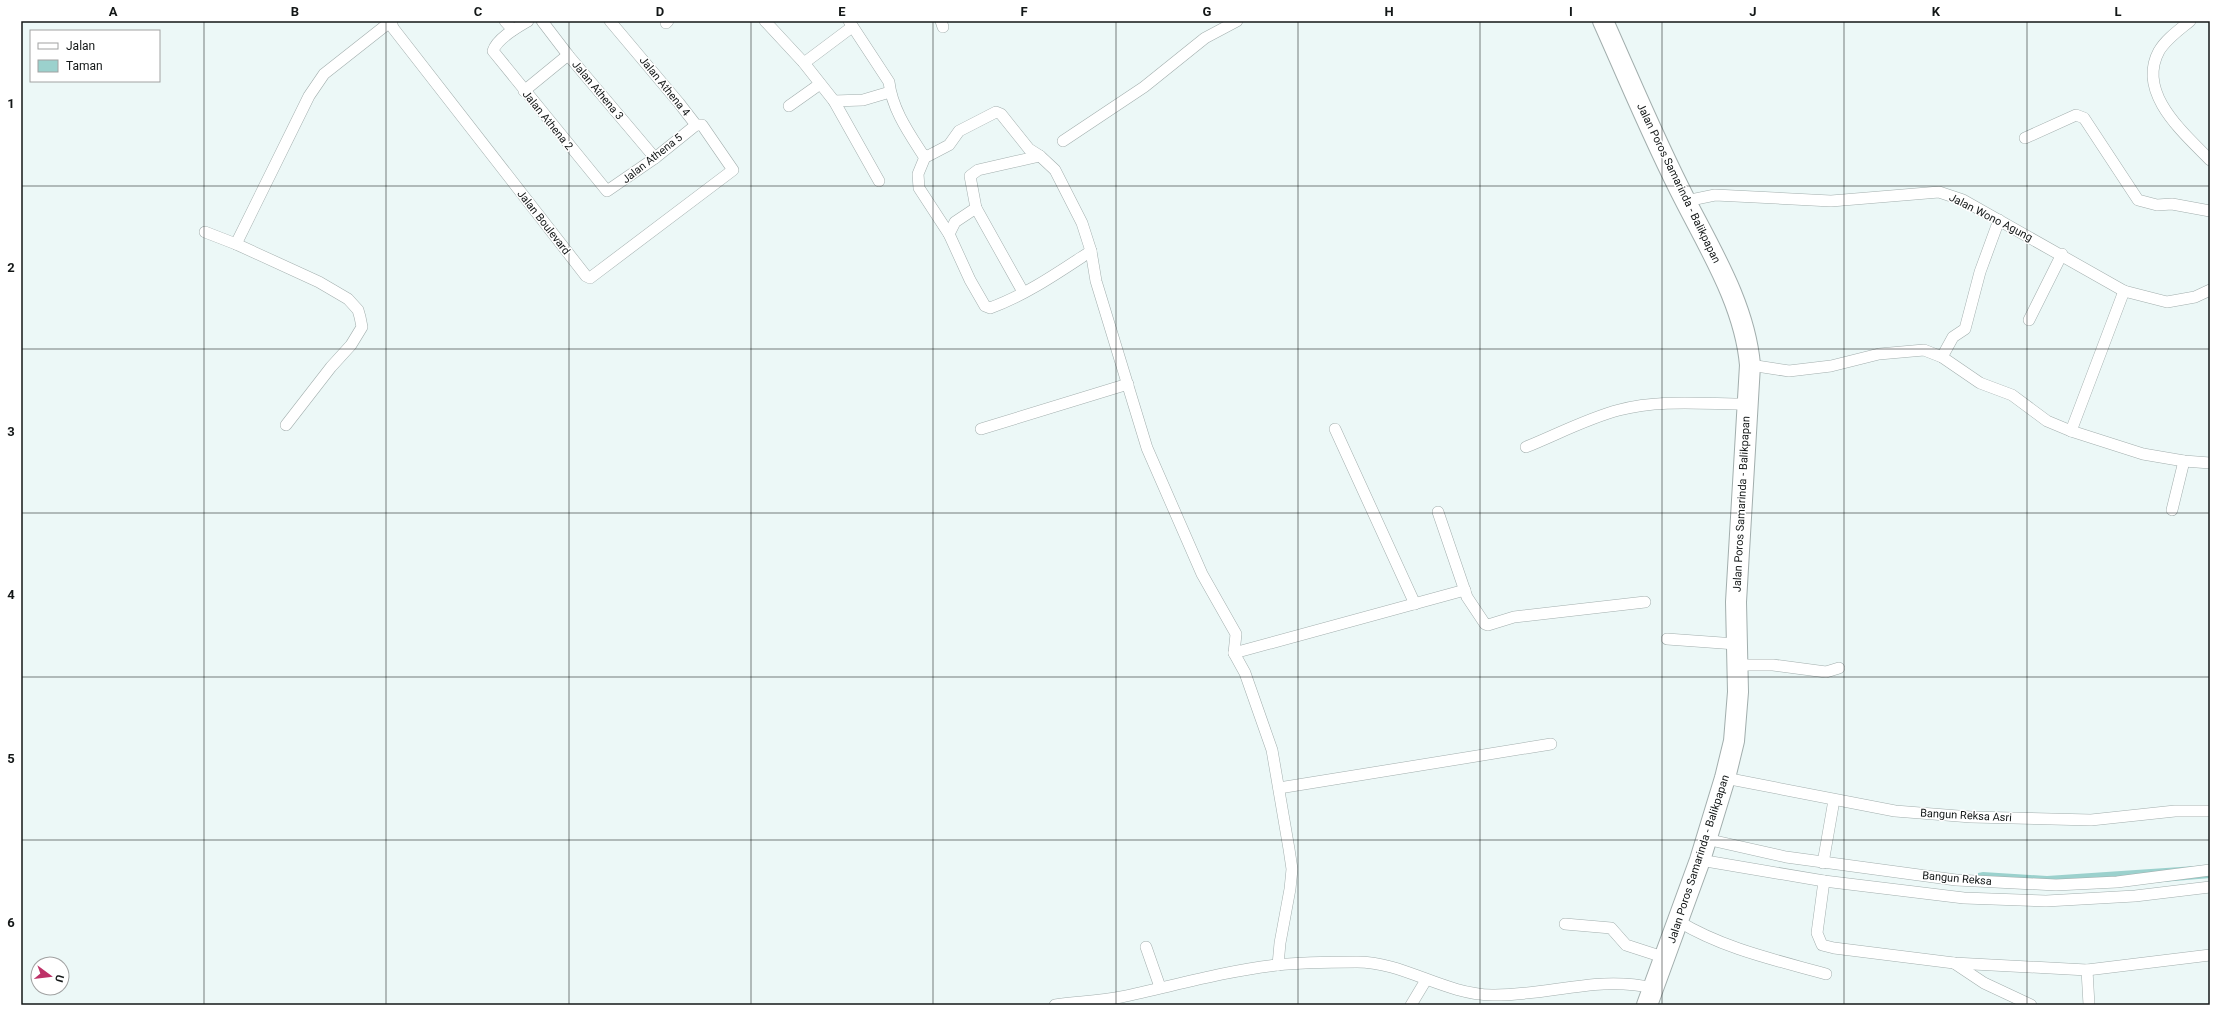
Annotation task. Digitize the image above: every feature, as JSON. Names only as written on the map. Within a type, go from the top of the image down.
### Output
[{"type":"highway","name":"Jalan Poros Samarinda - Balikpapan","points":[[1603,21],[1686,201],[1728,284],[1748,350],[1750,365],[1736,602],[1738,692],[1735,728],[1725,778],[1700,860],[1666,958],[1650,997]]},
{"type":"street","points":[[505,21],[513,30],[528,21]]},
{"type":"street","name":"Jalan Athena 3","points":[[542,21],[568,55],[655,158]]},
{"type":"street","name":"Jalan Athena 4","points":[[610,21],[679,102],[696,125],[702,125],[733,168]]},
{"type":"street","points":[[765,21],[804,63],[834,101],[879,181]]},
{"type":"street","points":[[1063,141],[1144,87],[1205,38],[1237,21]]},
{"type":"street","points":[[2190,21],[2160,50],[2156,58],[2153,76],[2156,95],[2170,117],[2210,160]]},
{"type":"street","points":[[236,244],[309,96],[324,74],[390,22]]},
{"type":"street","name":"Jalan Boulevard","points":[[390,22],[586,276],[593,278],[732,172],[733,168]]},
{"type":"street","points":[[804,63],[850,24],[889,82],[890,92],[908,131],[925,157]]},
{"type":"street","name":"Jalan Athena 2","points":[[513,30],[496,46],[493,51],[524,91],[609,192]]},
{"type":"street","points":[[524,91],[568,55]]},
{"type":"street","points":[[789,106],[820,84]]},
{"type":"street","points":[[834,101],[863,100],[890,92]]},
{"type":"street","points":[[1091,251],[1059,273],[1003,304],[990,308],[986,306],[970,280],[949,234],[919,188],[917,181],[925,157],[949,146],[960,131],[996,112],[1001,114],[1029,149],[1040,156],[1055,170],[1082,223],[1091,251],[1096,281],[1147,448],[1202,574],[1236,634],[1234,653],[1245,673],[1272,750],[1280,788],[1292,869],[1278,965]]},
{"type":"street","points":[[2025,138],[2076,115],[2084,118],[2138,200],[2157,205],[2172,204],[2210,211]]},
{"type":"street","name":"Jalan Athena 5","points":[[609,192],[696,125]]},
{"type":"street","points":[[1023,292],[976,208],[970,184],[970,176],[972,172],[1008,161],[1040,156]]},
{"type":"street","name":"Jalan Wono Agung","points":[[1686,201],[1715,196],[1831,201],[1939,192],[1963,200],[2062,254],[2124,291],[2167,302],[2195,297],[2210,290]]},
{"type":"street","points":[[949,234],[955,222],[976,208]]},
{"type":"street","points":[[1942,357],[1953,337],[1965,329],[1980,272],[1999,220]]},
{"type":"street","points":[[205,232],[236,244],[319,282],[348,299],[358,310],[362,327],[351,345],[331,367],[286,425]]},
{"type":"street","points":[[2029,320],[2062,254]]},
{"type":"street","points":[[2071,431],[2098,356],[2124,291]]},
{"type":"street","points":[[1750,365],[1789,371],[1832,366],[1879,354],[1916,349],[1924,350],[1942,357],[1980,383],[2012,395],[2048,421],[2071,431],[2143,454],[2184,461],[2210,463]]},
{"type":"street","points":[[982,429],[1128,384]]},
{"type":"street","points":[[1526,447],[1624,409],[1670,404],[1747,404]]},
{"type":"street","points":[[1335,429],[1415,604]]},
{"type":"street","points":[[2172,510],[2184,461]]},
{"type":"street","points":[[1438,512],[1465,590],[1485,624],[1488,625],[1514,616],[1645,602]]},
{"type":"street","points":[[1234,653],[1465,590]]},
{"type":"street","points":[[1667,640],[1736,644]]},
{"type":"street","points":[[1737,665],[1772,665],[1826,672],[1839,668]]},
{"type":"street","points":[[1280,788],[1551,744]]},
{"type":"street","name":"Bangun Reksa Asri","points":[[1725,778],[1895,811],[1971,817],[2092,820],[2175,811],[2210,811]]},
{"type":"street","points":[[1823,863],[1834,800]]},
{"type":"street","name":"Bangun Reksa","points":[[1706,839],[1823,863],[1966,880],[2063,884],[2117,882],[2210,870]]},
{"type":"street","points":[[1700,860],[1824,881],[1964,898],[2046,901],[2135,896],[2210,887]]},
{"type":"street","points":[[1964,898],[1966,880]]},
{"type":"street","points":[[1824,881],[1817,933],[1822,945],[1834,948],[1954,963],[2087,970],[2210,955]]},
{"type":"street","points":[[1678,921],[1697,933],[1748,952],[1826,974]]},
{"type":"street","points":[[1565,924],[1611,928],[1626,945],[1666,958]]},
{"type":"street","points":[[1146,947],[1160,987]]},
{"type":"street","points":[[1055,1005],[1119,1001],[1160,987],[1200,978],[1278,965],[1375,963],[1461,992],[1493,995],[1530,993],[1603,983],[1629,984],[1650,997]]},
{"type":"street","points":[[1954,963],[1984,983],[2031,1005]]},
{"type":"street","points":[[2087,970],[2089,1005]]},
{"type":"street","points":[[1411,1005],[1426,980]]},
{"type":"green space","points":[[2210,865],[2210,878],[2151,883],[1978,883],[1978,873],[1983,872],[2047,876]]}]
